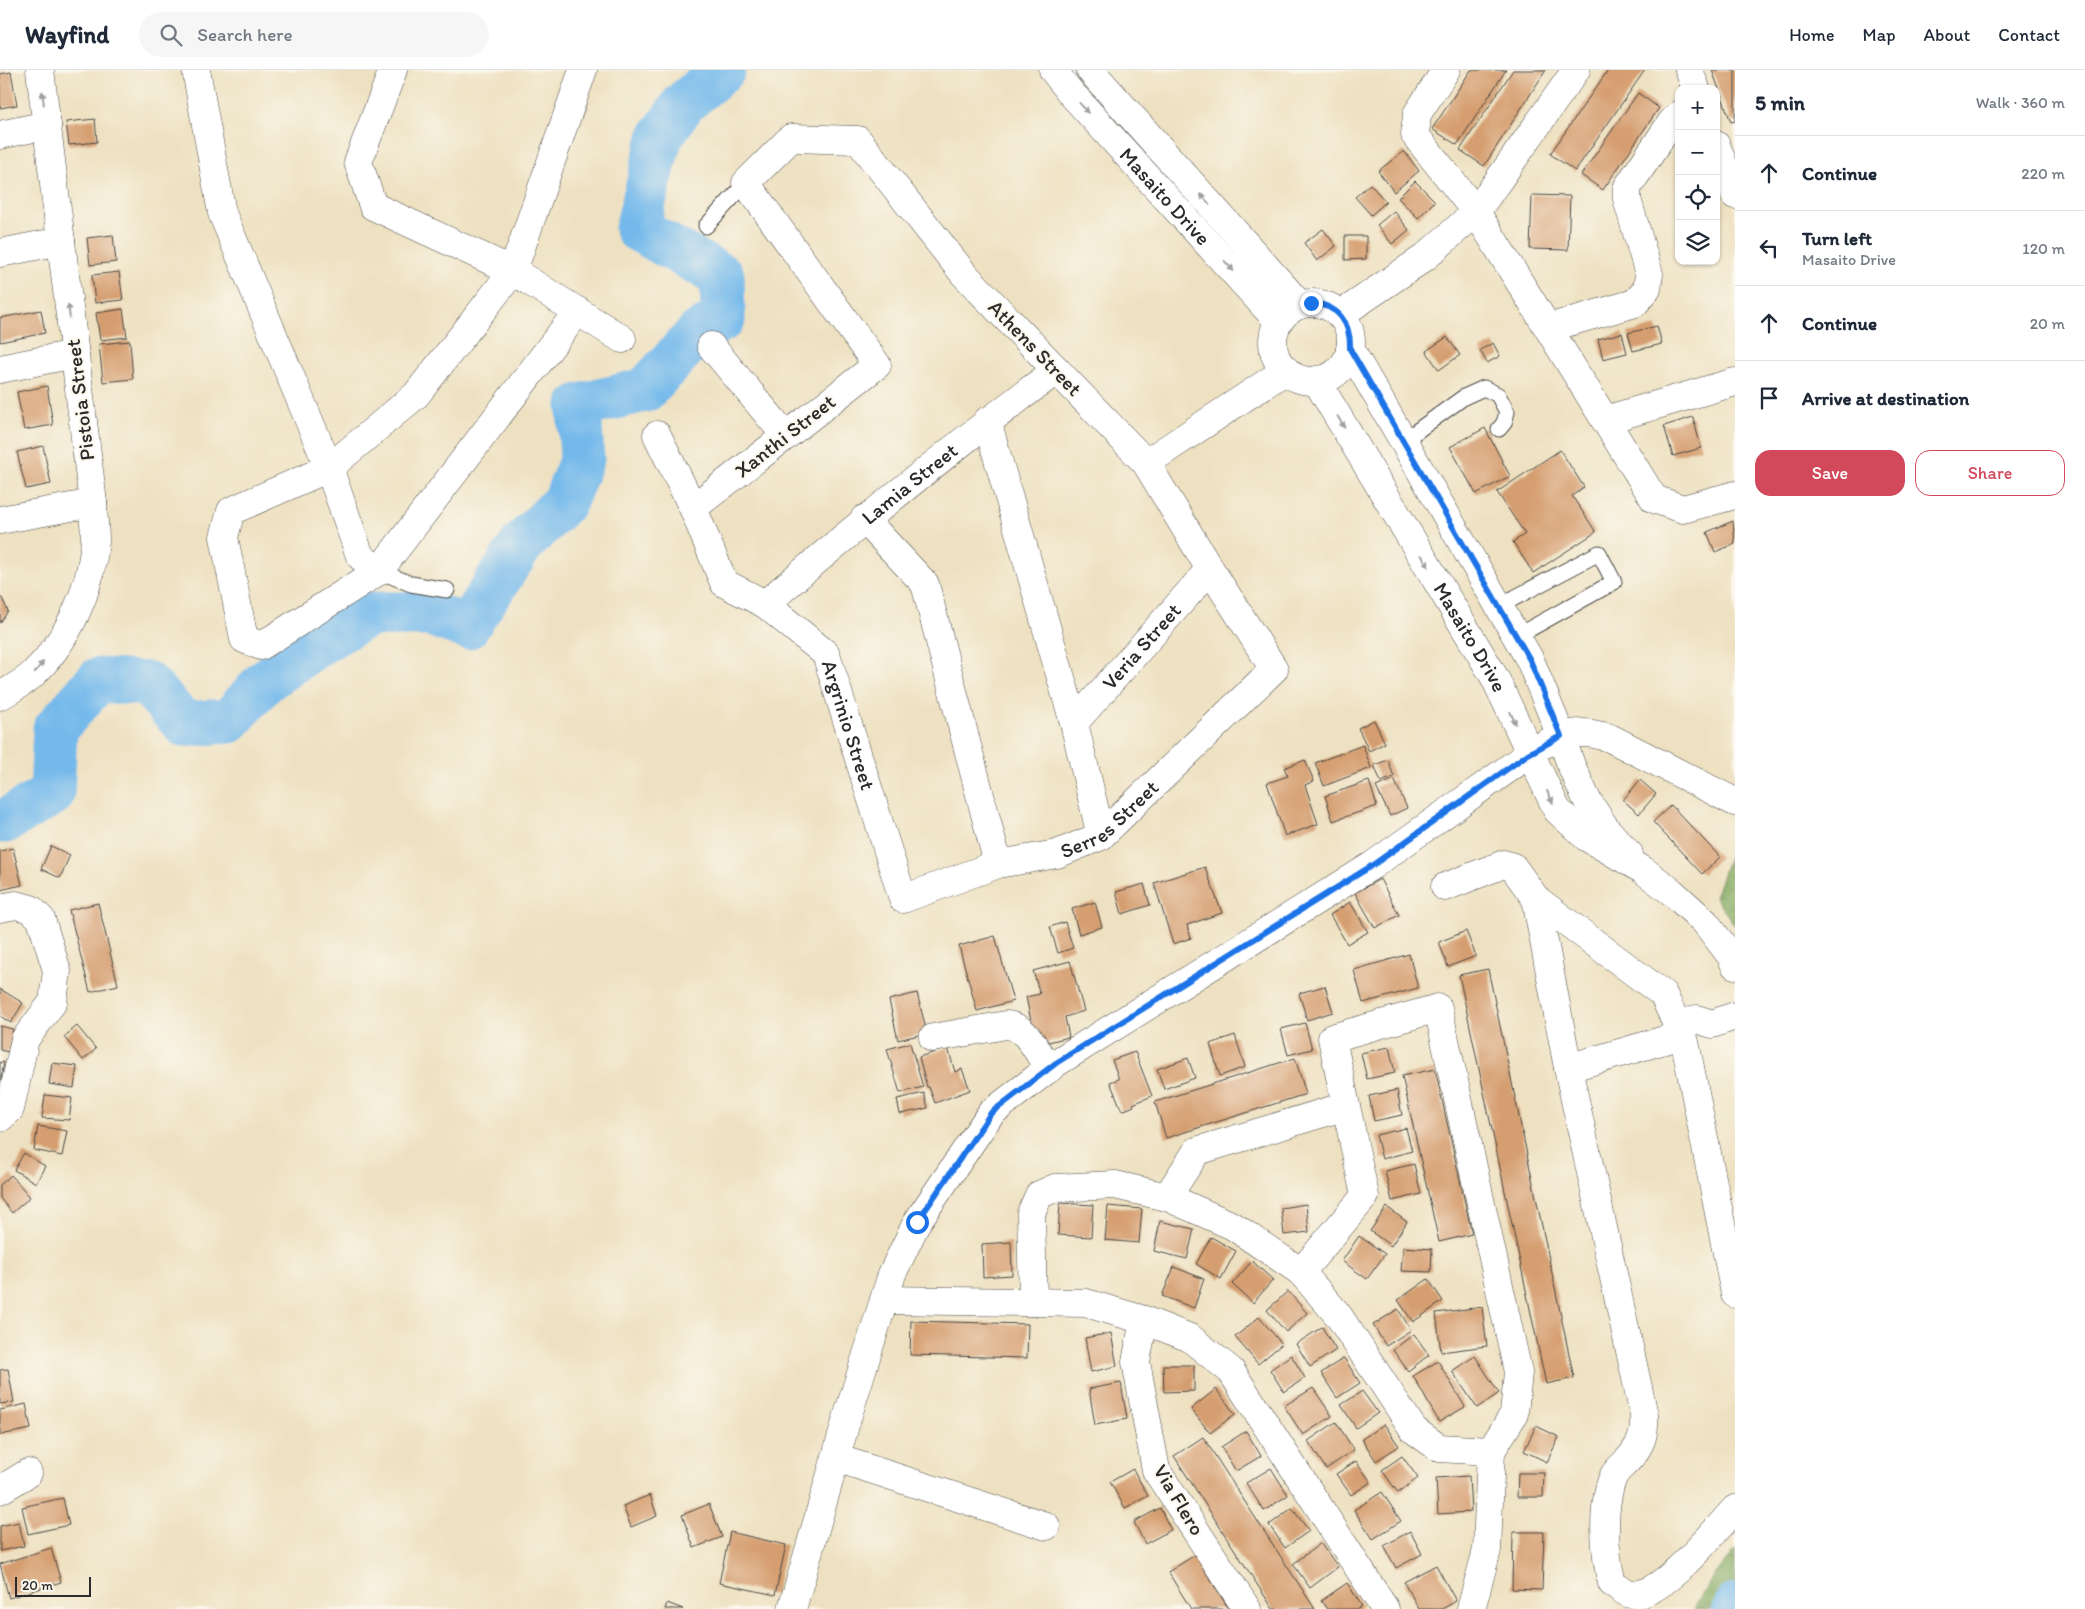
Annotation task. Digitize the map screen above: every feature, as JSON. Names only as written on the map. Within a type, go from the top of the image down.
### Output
[{"type":"street","name":"Pistoia Street","points":[[0,696],[32,675],[56,647],[77,612],[90,576],[95,540],[93,503],[40,70]]},
{"type":"street","points":[[196,70],[222,213],[329,468],[360,556],[379,571]]},
{"type":"street","points":[[393,70],[358,162],[373,206],[513,271],[622,339]]},
{"type":"street","points":[[578,311],[379,571],[261,646],[244,640],[224,537],[231,511],[329,468],[416,395],[513,271],[583,70]]},
{"type":"street","name":"Masaito Drive","points":[[1053,70],[1070,92],[1290,313]]},
{"type":"street","name":"Masaito Drive","points":[[1090,70],[1290,313]]},
{"type":"street","points":[[1446,70],[1417,114],[1416,135],[1476,212],[1654,499],[1683,510],[1735,494]]},
{"type":"street","points":[[1340,314],[1424,258],[1476,212],[1576,70]]},
{"type":"street","points":[[1689,70],[1695,85]]},
{"type":"street","points":[[1548,328],[1635,303],[1647,289],[1650,274],[1627,199],[1627,188],[1675,120]]},
{"type":"street","points":[[0,135],[47,125]]},
{"type":"street","name":"Athens Street","points":[[746,183],[791,138],[858,140],[964,274],[1146,463],[1210,569],[1274,669]]},
{"type":"street","points":[[1720,156],[1735,195]]},
{"type":"street","name":"Xanthi Street","points":[[693,508],[878,365],[746,183]]},
{"type":"street","points":[[0,252],[61,241]]},
{"type":"street","points":[[1321,304],[1332,308],[1340,314],[1347,325],[1351,337],[1346,361],[1338,371],[1328,377],[1305,380],[1286,370],[1279,362],[1274,342],[1275,331],[1290,313],[1321,304]]},
{"type":"street","points":[[711,346],[786,436]]},
{"type":"street","name":"Masaito Drive","points":[[1350,349],[1530,660],[1571,765],[1587,800],[1606,829],[1643,870],[1704,922],[1731,956],[1735,965]]},
{"type":"street","points":[[0,369],[74,354]]},
{"type":"street","name":"Lamia Street","points":[[765,604],[864,519],[987,421],[1057,370]]},
{"type":"street","points":[[1146,463],[1286,370]]},
{"type":"street","name":"Masaito Drive","points":[[1316,380],[1495,678],[1528,754],[1557,810],[1586,837],[1643,870]]},
{"type":"street","points":[[1605,420],[1735,382]]},
{"type":"street","points":[[987,421],[1074,723],[1101,836]]},
{"type":"street","name":"Argrinio Street","points":[[657,435],[693,508],[724,583],[765,604],[826,654],[903,899]]},
{"type":"street","points":[[0,520],[93,503]]},
{"type":"street","points":[[864,519],[925,584],[998,864]]},
{"type":"street","name":"Veria Street","points":[[1074,723],[1210,569]]},
{"type":"street","name":"Serres Street","points":[[903,899],[998,864],[1057,854],[1101,836],[1274,669]]},
{"type":"street","points":[[792,1609],[892,1274],[917,1222],[991,1113],[1049,1068],[1373,865],[1528,754],[1561,736],[1577,732],[1595,733],[1610,738],[1735,802]]},
{"type":"street","points":[[1445,887],[1504,864],[1513,867],[1536,899],[1663,994],[1682,1034],[1735,1294]]},
{"type":"street","points":[[1536,899],[1568,1068],[1644,1415],[1645,1432],[1635,1452],[1615,1474],[1606,1503],[1607,1566],[1612,1583],[1631,1594],[1645,1593],[1672,1577],[1735,1509]]},
{"type":"street","points":[[0,908],[16,905],[31,909],[41,919],[57,971],[53,1002],[25,1039],[10,1109],[0,1118]]},
{"type":"street","points":[[1301,1272],[1365,1196],[1332,1038],[1438,1008],[1518,1372],[1514,1414],[1491,1451],[1487,1550],[1471,1609]]},
{"type":"street","points":[[1568,1068],[1682,1034],[1697,1019],[1723,1020]]},
{"type":"street","points":[[933,1038],[1014,1026],[1022,1030],[1049,1068]]},
{"type":"street","points":[[1167,1197],[1197,1151],[1346,1106]]},
{"type":"street","points":[[1033,1302],[1031,1213],[1039,1195],[1054,1188],[1115,1185],[1167,1197],[1233,1226],[1301,1272],[1338,1315],[1414,1430],[1439,1448],[1491,1451]]},
{"type":"street","points":[[884,1300],[1086,1303],[1144,1320],[1190,1338],[1231,1371],[1385,1609]]},
{"type":"street","name":"Via Flero","points":[[1144,1320],[1136,1362],[1156,1470],[1248,1609]]},
{"type":"street","points":[[836,1458],[1046,1526]]},
{"type":"street","points":[[0,1490],[28,1473]]},
{"type":"lane","points":[[706,226],[746,183]]},
{"type":"lane","points":[[1403,441],[1464,397],[1484,388],[1498,395],[1507,412],[1504,423],[1499,429]]},
{"type":"lane","points":[[1499,606],[1598,553],[1614,582],[1517,636]]},
{"type":"lane","points":[[379,571],[411,584],[447,590]]},
{"type":"green space","points":[[1735,840],[1735,926],[1715,897]]},
{"type":"green space","points":[[1735,1549],[1735,1609],[1694,1609],[1707,1586]]},
{"type":"building","points":[[1471,70],[1506,70],[1457,145],[1432,129]]},
{"type":"building","points":[[1513,70],[1546,70],[1484,166],[1460,150]]},
{"type":"building","points":[[1608,70],[1645,70],[1575,171],[1550,154]]},
{"type":"building","points":[[1712,70],[1735,70],[1735,121],[1731,122],[1720,92],[1720,85],[1717,85]]},
{"type":"building","points":[[11,72],[17,105],[0,108],[0,74]]},
{"type":"building","points":[[1638,93],[1659,108],[1603,190],[1581,175]]},
{"type":"building","points":[[95,119],[97,142],[69,145],[66,122]]},
{"type":"building","points":[[1404,151],[1419,171],[1394,192],[1378,171]]},
{"type":"building","points":[[1415,181],[1435,201],[1418,218],[1398,198]]},
{"type":"building","points":[[1370,184],[1386,202],[1371,215],[1355,197]]},
{"type":"building","points":[[1532,195],[1570,196],[1568,250],[1530,249]]},
{"type":"building","points":[[1394,211],[1409,230],[1392,244],[1377,225]]},
{"type":"building","points":[[1323,229],[1336,246],[1317,261],[1304,243]]},
{"type":"building","points":[[113,235],[116,262],[90,265],[87,238]]},
{"type":"building","points":[[1345,236],[1366,236],[1366,259],[1345,260]]},
{"type":"building","points":[[119,272],[123,300],[95,303],[92,275]]},
{"type":"building","points":[[123,309],[127,337],[100,340],[96,313]]},
{"type":"building","points":[[41,310],[45,333],[0,342],[0,318]]},
{"type":"building","points":[[1657,326],[1662,344],[1633,351],[1628,333]]},
{"type":"building","points":[[1622,333],[1627,353],[1603,359],[1598,339]]},
{"type":"building","points":[[1447,337],[1460,355],[1439,370],[1426,351]]},
{"type":"building","points":[[130,341],[133,379],[103,382],[99,344]]},
{"type":"building","points":[[1493,343],[1500,356],[1487,363],[1480,350]]},
{"type":"building","points":[[47,386],[53,425],[24,430],[17,392]]},
{"type":"building","points":[[1693,417],[1701,448],[1673,456],[1664,426]]},
{"type":"building","points":[[1485,428],[1510,476],[1476,494],[1450,447]]},
{"type":"building","points":[[43,446],[51,484],[26,489],[17,452]]},
{"type":"building","points":[[1560,450],[1584,487],[1572,496],[1596,532],[1533,573],[1513,542],[1525,534],[1497,492]]},
{"type":"building","points":[[1733,521],[1735,544],[1715,552],[1707,532]]},
{"type":"building","points":[[0,598],[2,598],[8,611],[0,623]]},
{"type":"building","points":[[1374,720],[1385,743],[1369,751],[1358,728]]},
{"type":"building","points":[[1363,745],[1371,768],[1324,786],[1315,763]]},
{"type":"building","points":[[1305,760],[1314,781],[1305,785],[1318,824],[1285,836],[1267,783],[1288,776],[1284,768]]},
{"type":"building","points":[[1388,760],[1394,777],[1381,782],[1374,765]]},
{"type":"building","points":[[1394,779],[1407,808],[1390,816],[1376,787]]},
{"type":"building","points":[[1640,780],[1656,794],[1639,814],[1623,800]]},
{"type":"building","points":[[1369,781],[1377,806],[1333,821],[1325,796]]},
{"type":"building","points":[[1671,805],[1720,857],[1702,874],[1653,822]]},
{"type":"building","points":[[51,846],[70,855],[60,878],[41,869]]},
{"type":"building","points":[[13,848],[22,885],[0,890],[0,851]]},
{"type":"building","points":[[1205,867],[1222,913],[1187,925],[1191,938],[1173,944],[1154,883]]},
{"type":"building","points":[[1380,879],[1399,915],[1375,928],[1355,893]]},
{"type":"building","points":[[1144,884],[1150,905],[1122,914],[1116,892]]},
{"type":"building","points":[[1095,902],[1102,927],[1079,934],[1072,909]]},
{"type":"building","points":[[1350,902],[1368,932],[1347,944],[1330,915]]},
{"type":"building","points":[[98,903],[118,985],[90,992],[69,910]]},
{"type":"building","points":[[1065,922],[1073,948],[1058,953],[1050,927]]},
{"type":"building","points":[[1466,931],[1476,956],[1448,967],[1439,942]]},
{"type":"building","points":[[995,936],[1013,1001],[977,1011],[959,946]]},
{"type":"building","points":[[1409,954],[1418,988],[1363,1003],[1354,970]]},
{"type":"building","points":[[1070,961],[1084,1011],[1065,1017],[1069,1037],[1036,1045],[1026,997],[1040,994],[1033,971]]},
{"type":"building","points":[[1488,969],[1574,1378],[1546,1384],[1459,975]]},
{"type":"building","points":[[1325,986],[1333,1012],[1307,1020],[1299,993]]},
{"type":"building","points":[[0,989],[23,1003],[11,1023],[0,1016]]},
{"type":"building","points":[[917,993],[927,1033],[898,1040],[889,1000]]},
{"type":"building","points":[[1305,1023],[1312,1049],[1288,1055],[1281,1029]]},
{"type":"building","points":[[0,1026],[13,1029],[8,1052],[0,1050]]},
{"type":"building","points":[[77,1026],[96,1049],[83,1060],[64,1037]]},
{"type":"building","points":[[1235,1035],[1245,1067],[1220,1076],[1210,1044]]},
{"type":"building","points":[[910,1043],[923,1087],[900,1093],[887,1049]]},
{"type":"building","points":[[1389,1047],[1395,1073],[1367,1079],[1361,1053]]},
{"type":"building","points":[[948,1048],[955,1072],[962,1069],[970,1090],[935,1103],[929,1087],[927,1087],[919,1057]]},
{"type":"building","points":[[1135,1052],[1152,1096],[1122,1111],[1110,1082],[1119,1079],[1112,1060]]},
{"type":"building","points":[[1188,1058],[1195,1078],[1164,1089],[1157,1069]]},
{"type":"building","points":[[1295,1058],[1306,1094],[1166,1138],[1155,1102]]},
{"type":"building","points":[[0,1062],[4,1062],[1,1080],[0,1079]]},
{"type":"building","points":[[52,1063],[77,1066],[74,1088],[49,1084]]},
{"type":"building","points":[[1435,1069],[1472,1234],[1439,1242],[1402,1076]]},
{"type":"building","points":[[1397,1090],[1402,1115],[1374,1121],[1369,1096]]},
{"type":"building","points":[[924,1093],[928,1108],[900,1114],[897,1099]]},
{"type":"building","points":[[45,1095],[72,1098],[69,1120],[42,1118]]},
{"type":"building","points":[[38,1126],[67,1131],[62,1156],[34,1150]]},
{"type":"building","points":[[1406,1128],[1412,1151],[1382,1159],[1376,1135]]},
{"type":"building","points":[[24,1153],[45,1166],[36,1183],[14,1170]]},
{"type":"building","points":[[1414,1164],[1421,1194],[1392,1201],[1385,1171]]},
{"type":"building","points":[[11,1175],[30,1197],[12,1213],[0,1198],[0,1185]]},
{"type":"building","points":[[1060,1203],[1093,1205],[1091,1237],[1058,1235]]},
{"type":"building","points":[[1306,1204],[1309,1232],[1284,1235],[1281,1208]]},
{"type":"building","points":[[1108,1206],[1142,1209],[1139,1243],[1105,1240]]},
{"type":"building","points":[[1387,1207],[1407,1222],[1391,1246],[1370,1231]]},
{"type":"building","points":[[1160,1221],[1194,1229],[1187,1259],[1154,1251]]},
{"type":"building","points":[[1359,1236],[1385,1254],[1367,1279],[1342,1261]]},
{"type":"building","points":[[1211,1237],[1236,1251],[1221,1279],[1196,1264]]},
{"type":"building","points":[[1011,1242],[1012,1275],[983,1277],[982,1244]]},
{"type":"building","points":[[1403,1247],[1432,1249],[1431,1272],[1401,1271]]},
{"type":"building","points":[[1252,1261],[1273,1280],[1253,1303],[1232,1284]]},
{"type":"building","points":[[1174,1267],[1204,1279],[1194,1308],[1162,1296]]},
{"type":"building","points":[[1428,1279],[1443,1301],[1413,1322],[1398,1300]]},
{"type":"building","points":[[1288,1291],[1307,1313],[1286,1332],[1267,1310]]},
{"type":"building","points":[[1482,1307],[1487,1346],[1441,1352],[1436,1313]]},
{"type":"building","points":[[1398,1309],[1411,1330],[1386,1346],[1373,1325]]},
{"type":"building","points":[[1259,1317],[1282,1344],[1258,1364],[1235,1337]]},
{"type":"building","points":[[911,1321],[1028,1324],[1027,1358],[910,1355]]},
{"type":"building","points":[[1322,1327],[1336,1350],[1310,1367],[1296,1344]]},
{"type":"building","points":[[1111,1333],[1117,1366],[1091,1372],[1085,1338]]},
{"type":"building","points":[[1414,1334],[1429,1355],[1408,1371],[1393,1350]]},
{"type":"building","points":[[1291,1355],[1305,1378],[1284,1392],[1270,1370]]},
{"type":"building","points":[[1475,1356],[1499,1393],[1477,1408],[1452,1371]]},
{"type":"building","points":[[1344,1358],[1360,1383],[1337,1398],[1321,1373]]},
{"type":"building","points":[[1438,1361],[1465,1407],[1439,1422],[1413,1376]]},
{"type":"building","points":[[1163,1365],[1194,1365],[1194,1391],[1164,1392]]},
{"type":"building","points":[[8,1369],[14,1402],[0,1404],[0,1370]]},
{"type":"building","points":[[1121,1383],[1127,1419],[1095,1425],[1089,1389]]},
{"type":"building","points":[[1313,1388],[1332,1416],[1303,1435],[1284,1406]]},
{"type":"building","points":[[1216,1389],[1235,1414],[1210,1433],[1191,1409]]},
{"type":"building","points":[[1362,1391],[1378,1413],[1356,1428],[1341,1405]]},
{"type":"building","points":[[26,1404],[31,1429],[0,1435],[0,1410]]},
{"type":"building","points":[[1336,1422],[1354,1450],[1326,1469],[1308,1441]]},
{"type":"building","points":[[1384,1424],[1399,1446],[1376,1461],[1362,1439]]},
{"type":"building","points":[[1536,1426],[1559,1437],[1547,1462],[1524,1451]]},
{"type":"building","points":[[1246,1431],[1261,1456],[1236,1471],[1221,1447]]},
{"type":"building","points":[[1203,1437],[1315,1609],[1273,1609],[1174,1456]]},
{"type":"building","points":[[1402,1456],[1418,1478],[1398,1493],[1382,1470]]},
{"type":"building","points":[[1356,1461],[1371,1482],[1351,1495],[1336,1474]]},
{"type":"building","points":[[1271,1468],[1288,1495],[1264,1511],[1246,1483]]},
{"type":"building","points":[[1133,1469],[1148,1496],[1125,1508],[1110,1482]]},
{"type":"building","points":[[1518,1473],[1544,1473],[1543,1497],[1517,1497]]},
{"type":"building","points":[[1469,1476],[1471,1512],[1438,1514],[1436,1478]]},
{"type":"building","points":[[1382,1492],[1401,1521],[1373,1539],[1354,1510]]},
{"type":"building","points":[[650,1495],[657,1516],[631,1527],[623,1506]]},
{"type":"building","points":[[63,1498],[69,1525],[28,1534],[22,1507]]},
{"type":"building","points":[[709,1504],[722,1537],[694,1548],[682,1515]]},
{"type":"building","points":[[1160,1508],[1171,1530],[1145,1544],[1134,1522]]},
{"type":"building","points":[[1292,1508],[1309,1531],[1285,1548],[1269,1525]]},
{"type":"building","points":[[19,1522],[24,1546],[0,1551],[0,1526]]},
{"type":"building","points":[[1410,1531],[1422,1554],[1396,1568],[1384,1546]]},
{"type":"building","points":[[730,1532],[786,1545],[775,1595],[719,1583]]},
{"type":"building","points":[[1513,1532],[1544,1532],[1542,1590],[1512,1589]]},
{"type":"building","points":[[1321,1543],[1338,1567],[1310,1588],[1293,1564]]},
{"type":"building","points":[[51,1548],[61,1582],[9,1598],[0,1564]]},
{"type":"building","points":[[1195,1555],[1229,1609],[1191,1609],[1168,1572]]},
{"type":"building","points":[[1436,1565],[1456,1601],[1442,1609],[1419,1609],[1404,1582]]},
{"type":"building","points":[[1347,1583],[1362,1606],[1358,1609],[1327,1609],[1321,1601]]},
{"type":"building","points":[[667,1603],[683,1609],[665,1609]]},
{"type":"waterway","points":[[0,821],[5,821],[52,794],[55,729],[98,680],[148,684],[184,724],[229,721],[265,681],[321,642],[369,614],[430,614],[467,627],[522,544],[565,501],[582,459],[579,406],[645,390],[699,332],[723,319],[722,276],[637,229],[660,138],[684,103],[723,70]]},
{"type":"route","points":[[917,1222],[991,1113],[1056,1063],[1373,865],[1528,754],[1561,736],[1530,660],[1350,349],[1351,337],[1347,325],[1340,314],[1332,308],[1311,303]]}]
